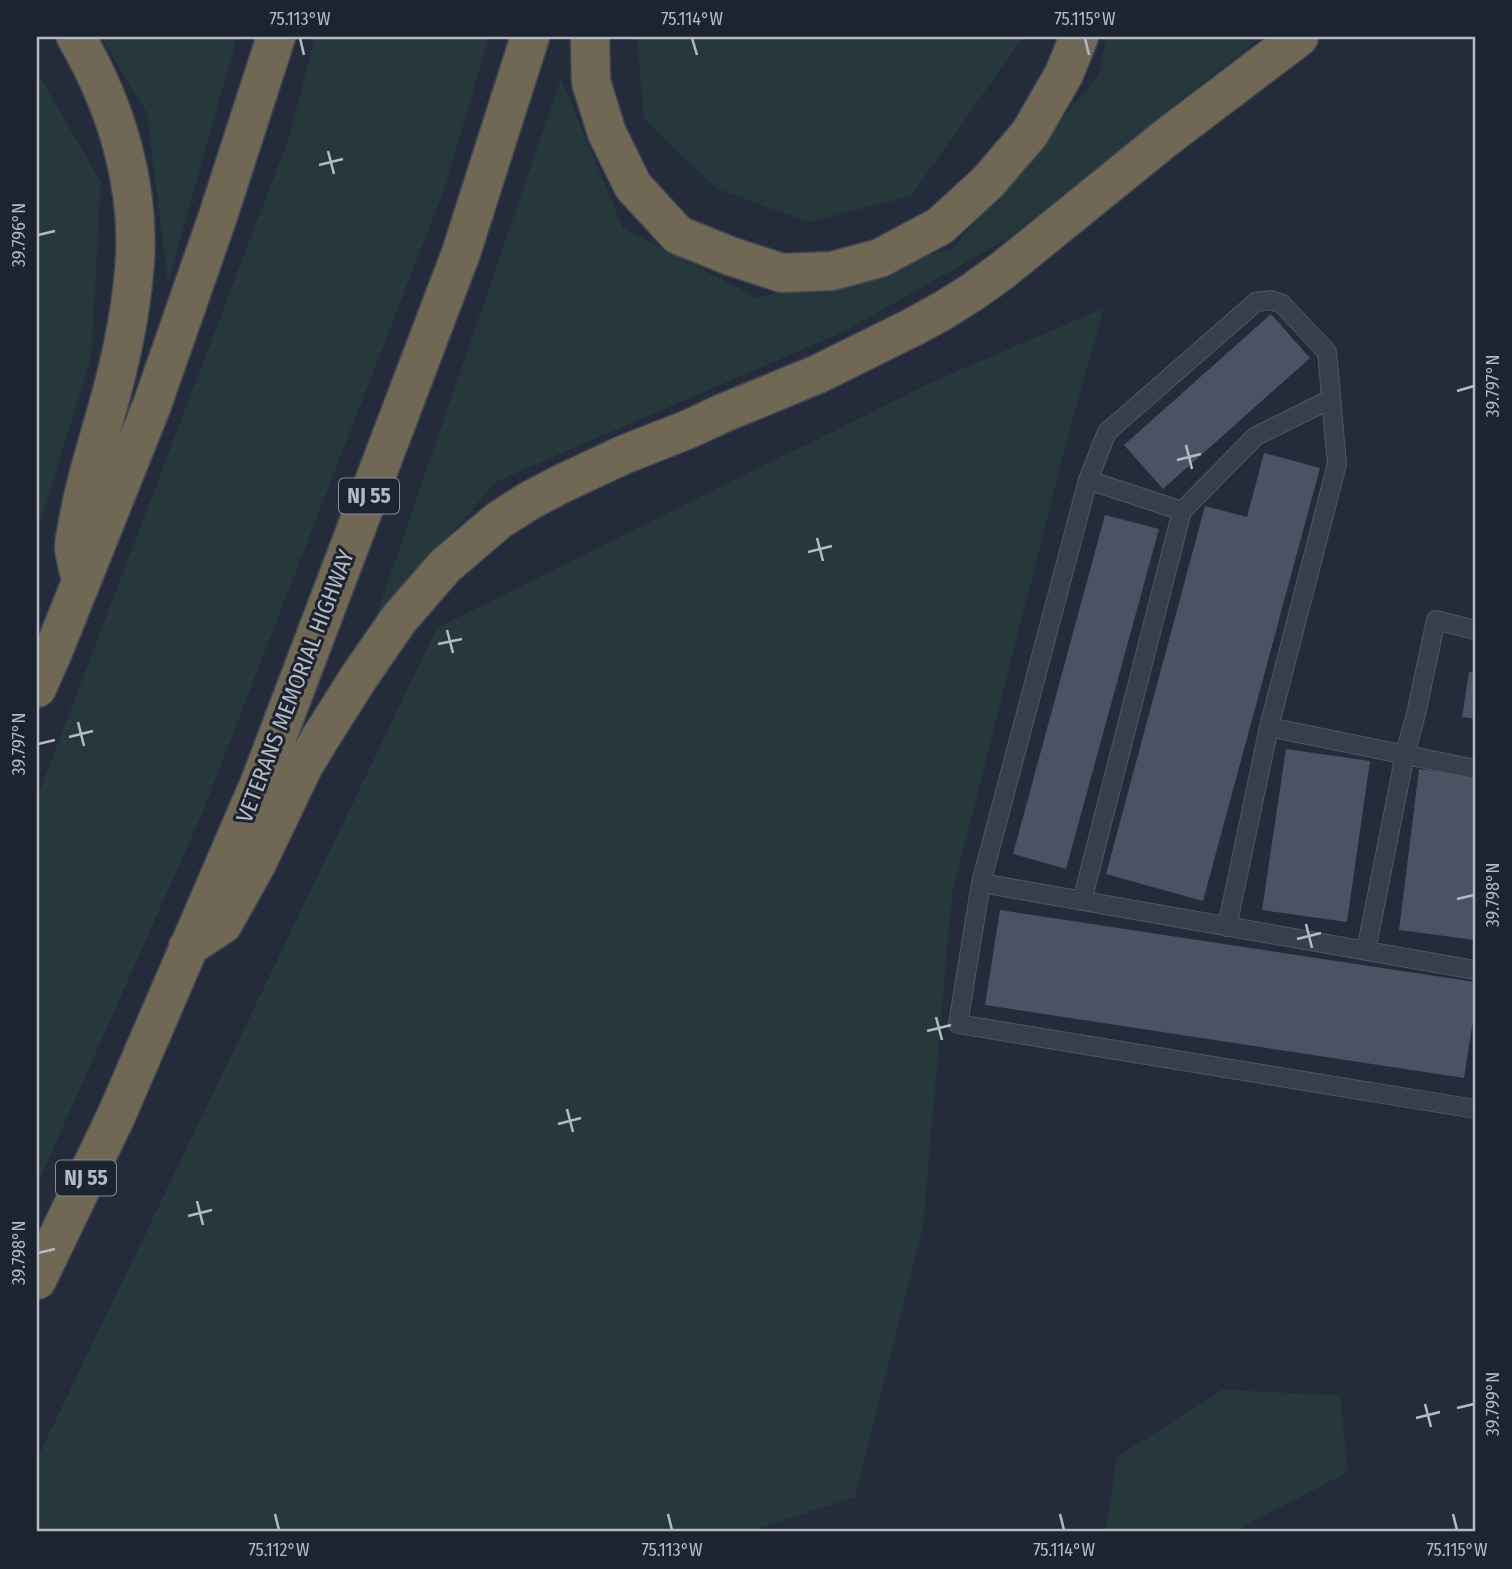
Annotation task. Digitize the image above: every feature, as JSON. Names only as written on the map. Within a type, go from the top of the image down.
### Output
[{"type":"highway","points":[[76,37],[103,87],[119,132],[133,202],[135,236],[135,270],[116,376],[80,510],[74,547],[80,586]]},
{"type":"highway","points":[[37,688],[152,405],[217,219],[276,37]]},
{"type":"highway","name":"VETERANS MEMORIAL HIGHWAY","points":[[37,1280],[117,1114],[260,782],[461,253],[530,37]]},
{"type":"highway","points":[[590,37],[591,82],[607,133],[633,186],[678,235],[782,273],[832,271],[880,258],[940,226],[988,182],[1030,133],[1064,74],[1079,37]]},
{"type":"highway","points":[[188,947],[223,924],[257,863],[303,767],[399,619],[445,566],[499,520],[529,501],[591,470],[840,364],[944,310],[1003,270],[1167,137],[1299,37]]},
{"type":"lane","points":[[1227,927],[1269,726],[1337,464],[1327,352],[1282,304],[1271,300],[1256,302],[1107,432],[1088,481],[981,883],[958,1024],[1475,1108]]},
{"type":"lane","points":[[1082,901],[1182,511],[1256,436],[1331,398]]},
{"type":"lane","points":[[1088,481],[1182,511]]},
{"type":"lane","points":[[1366,951],[1405,754],[1436,620],[1475,630]]},
{"type":"lane","points":[[1269,726],[1475,769]]},
{"type":"lane","points":[[981,883],[1475,970]]},
{"type":"shaded area","points":[[101,37],[237,37],[168,283],[147,113]]},
{"type":"shaded area","points":[[315,37],[489,37],[445,187],[203,811],[37,1185],[37,798],[289,137]]},
{"type":"shaded area","points":[[637,37],[1023,37],[911,196],[809,222],[717,189],[644,119]]},
{"type":"shaded area","points":[[1106,37],[1261,37],[1007,239],[845,331],[497,481],[374,622],[561,79],[623,228],[757,298],[952,249],[1099,75]]},
{"type":"shaded area","points":[[37,72],[101,182],[91,357],[37,533]]},
{"type":"shaded area","points":[[1104,308],[1070,428],[952,894],[923,1227],[855,1497],[747,1532],[37,1532],[37,1459],[437,628],[930,383]]},
{"type":"shaded area","points":[[1222,1390],[1340,1395],[1348,1472],[1232,1532],[1105,1532],[1117,1457]]},
{"type":"building","points":[[1271,314],[1310,358],[1163,489],[1124,445]]},
{"type":"building","points":[[1264,453],[1320,468],[1203,901],[1106,874],[1205,506],[1247,517]]},
{"type":"building","points":[[1105,515],[1159,529],[1066,869],[1013,854]]},
{"type":"building","points":[[1469,672],[1475,673],[1475,719],[1462,717]]},
{"type":"building","points":[[1286,749],[1370,761],[1347,922],[1262,910]]},
{"type":"building","points":[[1419,769],[1475,776],[1475,940],[1399,930]]},
{"type":"building","points":[[1000,910],[1475,982],[1475,1008],[1464,1078],[985,1005]]}]
